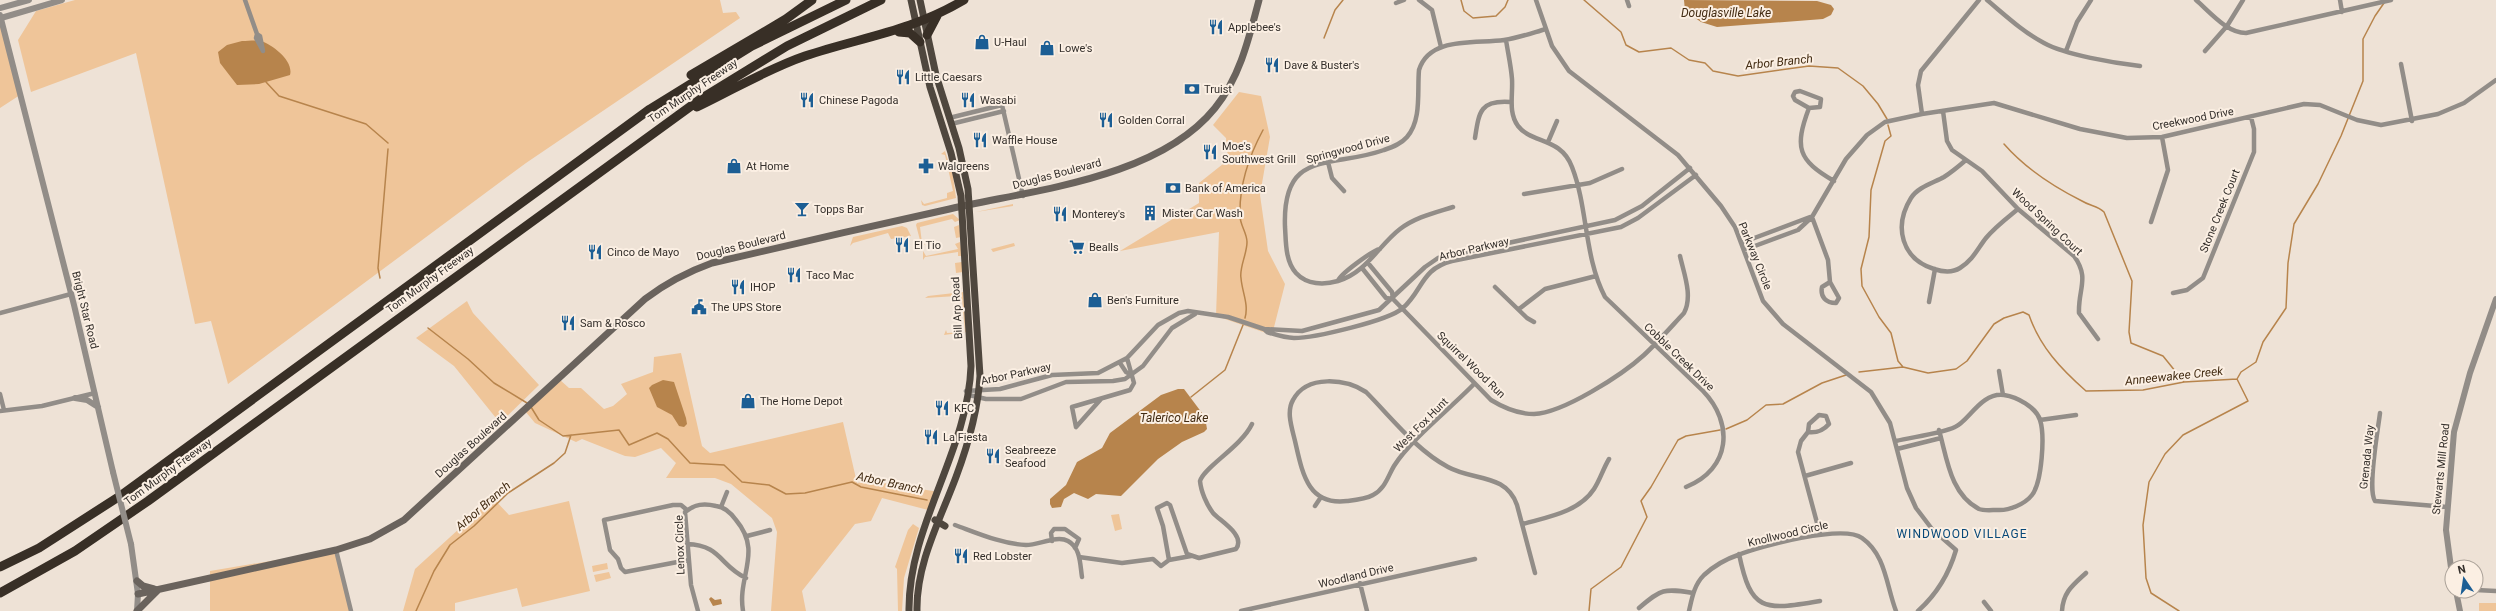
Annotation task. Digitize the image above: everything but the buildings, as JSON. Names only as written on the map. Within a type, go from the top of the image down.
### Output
[{"type":"highway","points":[[650,109],[679,84],[812,0]]},
{"type":"highway","name":"Tom Murphy Freeway","points":[[0,568],[39,548],[123,494],[650,109],[752,46],[846,0]]},
{"type":"highway","name":"Tom Murphy Freeway","points":[[0,593],[75,551],[148,502],[669,121],[727,82],[781,49],[881,0]]},
{"type":"highway","points":[[669,121],[778,67],[815,53],[895,32],[937,16],[964,0]]},
{"type":"highway","points":[[928,35],[937,16]]},
{"type":"highway","points":[[895,32],[910,33],[920,42]]},
{"type":"main road","name":"Bill Arp Road","points":[[909,611],[909,591],[912,566],[961,431],[970,393],[970,336],[962,206],[951,153],[930,87],[920,42],[920,0]]},
{"type":"main road","name":"Douglas Boulevard","points":[[138,594],[336,550],[370,539],[404,520],[645,300],[679,276],[712,263],[970,204],[1023,196],[1072,183],[1144,159],[1190,132],[1215,108],[1235,76],[1246,48],[1259,0]]},
{"type":"main road","name":"Bill Arp Road","points":[[912,2],[920,22],[928,35],[936,75],[962,160],[970,204],[980,359],[978,394],[956,476],[938,522],[919,584],[917,611]]},
{"type":"main road","points":[[936,498],[933,516],[938,522],[945,526]]},
{"type":"main road","points":[[137,581],[142,586],[158,590]]},
{"type":"main road","points":[[137,611],[158,590]]},
{"type":"street","points":[[0,8],[29,0]]},
{"type":"street","points":[[0,16],[62,0]]},
{"type":"street","points":[[245,0],[257,34],[256,38],[259,47],[266,56]]},
{"type":"street","points":[[1396,3],[1404,0]]},
{"type":"street","points":[[1419,0],[1432,10],[1441,47]]},
{"type":"street","name":"Parkway Circle","points":[[1536,0],[1546,29],[1559,59],[1574,75],[1678,155],[1721,206],[1735,227],[1754,282],[1763,301],[1773,314],[1783,324],[1871,392],[1887,418],[1896,442],[1907,488],[1916,508],[1932,529],[1954,546],[1956,551],[1942,582],[1934,595],[1918,611]]},
{"type":"street","points":[[1627,0],[1629,6]]},
{"type":"street","points":[[1922,114],[1918,85],[1921,71],[1979,0]]},
{"type":"street","points":[[1987,0],[2027,33],[2045,44],[2066,51],[2140,66]]},
{"type":"street","points":[[2066,51],[2076,22],[2091,0]]},
{"type":"street","points":[[2196,0],[2227,26],[2239,33],[2246,33],[2391,0]]},
{"type":"street","points":[[2205,51],[2227,26],[2243,0]]},
{"type":"street","points":[[2340,0],[2342,12]]},
{"type":"street","name":"Bright Star Road","points":[[0,16],[71,294],[131,544],[137,581],[137,611]]},
{"type":"street","name":"Springwood Drive","points":[[1453,207],[1408,223],[1362,268],[1338,281],[1313,283],[1298,275],[1290,264],[1286,245],[1285,211],[1293,180],[1308,168],[1328,162],[1375,153],[1396,145],[1407,137],[1412,131],[1417,114],[1421,62],[1427,55],[1441,47],[1506,40],[1546,29]]},
{"type":"street","points":[[1475,138],[1480,112],[1485,105],[1494,102],[1510,102],[1512,79],[1506,40]]},
{"type":"street","points":[[2401,64],[2412,121]]},
{"type":"street","name":"Creekwood Drive","points":[[1744,250],[1798,230],[1812,217],[1846,159],[1866,135],[1885,122],[1922,114],[1994,103],[2080,129],[2127,138],[2162,137],[2304,104],[2320,105],[2357,120],[2381,125],[2412,121],[2438,114],[2464,103],[2496,80]]},
{"type":"street","points":[[1800,91],[1821,99],[1820,107],[1808,108],[1795,100],[1793,96],[1795,92],[1800,91]]},
{"type":"street","name":"Cobble Creek Drive","points":[[1510,102],[1515,120],[1522,130],[1548,142],[1567,157],[1572,166],[1596,276],[1605,297],[1712,401],[1722,419],[1724,439],[1716,462],[1707,474],[1686,487]]},
{"type":"street","points":[[950,121],[1002,105],[1023,196]]},
{"type":"street","points":[[1808,108],[1800,131],[1800,142],[1804,157],[1812,168],[1834,181]]},
{"type":"street","points":[[950,121],[1004,111]]},
{"type":"street","name":"Wood Spring Court","points":[[1943,111],[1947,141],[1952,150],[1982,171],[2018,209],[2074,256],[2080,264],[2083,282],[2079,313],[2098,339]]},
{"type":"street","name":"Stone Creek Court","points":[[2173,293],[2187,290],[2203,278],[2254,152],[2254,129],[2251,117]]},
{"type":"street","points":[[1548,142],[1557,121]]},
{"type":"street","points":[[2151,222],[2168,170],[2162,137]]},
{"type":"street","points":[[1966,160],[1915,194],[1905,211],[1902,228],[1905,247],[1913,258],[1935,270],[1946,272],[1961,267],[1976,253],[1987,237],[2018,209]]},
{"type":"street","points":[[1328,162],[1332,178],[1344,191]]},
{"type":"street","name":"Arbor Parkway","points":[[1264,329],[1295,331],[1321,327],[1373,313],[1384,307],[1425,267],[1438,258],[1615,220],[1631,213],[1690,168]]},
{"type":"street","points":[[1524,194],[1577,185],[1605,178],[1622,169]]},
{"type":"street","name":"Arbor Parkway","points":[[978,394],[1052,375],[1098,373],[1120,363],[1127,358],[1158,325],[1179,313],[1188,312],[1228,317],[1264,329],[1276,335],[1302,337],[1367,323],[1402,309],[1430,271],[1444,263],[1621,227],[1638,218],[1696,175]]},
{"type":"street","points":[[1741,243],[1812,217],[1828,260],[1830,282],[1838,294],[1839,298],[1836,303],[1830,303],[1821,293],[1822,287],[1830,282]]},
{"type":"street","points":[[1338,281],[1341,274],[1355,266],[1370,251],[1380,249]]},
{"type":"street","name":"Squirrel Wood Run","points":[[1393,299],[1474,384],[1502,407],[1533,414],[1551,411],[1618,374],[1654,344],[1684,313],[1688,305],[1689,297],[1680,256]]},
{"type":"street","points":[[1362,268],[1386,298],[1393,299],[1392,292],[1368,263]]},
{"type":"street","points":[[1929,302],[1935,270]]},
{"type":"street","points":[[1519,309],[1545,289],[1596,276]]},
{"type":"street","points":[[1495,287],[1534,322]]},
{"type":"street","points":[[0,313],[71,294]]},
{"type":"street","name":"Stewarts Mill Road","points":[[2449,559],[2447,550],[2447,508],[2451,452],[2458,412],[2496,299]]},
{"type":"street","name":"Arbor Parkway","points":[[970,393],[1000,400],[1021,399],[1066,382],[1112,381],[1132,375],[1143,366],[1172,328],[1195,314]]},
{"type":"street","points":[[1127,358],[1132,375]]},
{"type":"street","points":[[1120,363],[1126,372],[1132,375]]},
{"type":"street","points":[[1999,371],[2003,394]]},
{"type":"street","name":"Arbor Parkway","points":[[1101,399],[1076,427],[1072,407],[1130,390],[1134,383],[1132,375]]},
{"type":"street","points":[[1315,506],[1321,497],[1307,484],[1303,474],[1290,421],[1292,400],[1313,385],[1337,381],[1357,386],[1366,392],[1415,442],[1448,467],[1496,481],[1504,485],[1515,498],[1535,573]]},
{"type":"street","name":"West Fox Hunt","points":[[1321,497],[1342,502],[1367,497],[1380,490],[1399,459],[1474,384]]},
{"type":"street","points":[[0,394],[2,411],[42,406],[95,392]]},
{"type":"street","points":[[1896,442],[1940,430],[1956,427],[1982,401],[2003,394],[2019,400],[2033,410],[2040,420],[2041,445],[2039,481],[2032,495],[2017,506],[2004,510],[1980,510],[1962,495],[1952,480],[1940,430]]},
{"type":"street","points":[[75,398],[87,400],[98,407]]},
{"type":"street","name":"Grenada Way","points":[[2380,413],[2372,484],[2372,496],[2375,501],[2447,508]]},
{"type":"street","points":[[1808,432],[1815,433],[1825,429],[1828,424],[1826,416],[1819,414],[1812,419],[1808,432],[1801,441],[1798,452],[1820,534]]},
{"type":"street","points":[[2040,420],[2076,415]]},
{"type":"street","points":[[1080,557],[1098,558],[1114,563],[1152,559],[1161,566],[1169,560],[1191,556],[1199,558],[1233,551],[1237,547],[1232,529],[1219,519],[1210,509],[1200,481],[1207,472],[1238,445],[1252,424]]},
{"type":"street","points":[[1897,449],[1941,438]]},
{"type":"street","points":[[1523,524],[1566,511],[1580,504],[1593,490],[1609,459]]},
{"type":"street","points":[[1805,476],[1851,463]]},
{"type":"street","points":[[727,492],[720,507],[734,517],[747,536],[750,546],[743,611]]},
{"type":"street","points":[[1169,560],[1163,526],[1158,511],[1159,506],[1167,503],[1170,505],[1186,552],[1191,556]]},
{"type":"street","name":"Lenox Circle","points":[[698,611],[691,584],[685,512],[693,506],[705,504],[720,507]]},
{"type":"street","points":[[687,510],[682,505],[673,505],[604,520],[610,550],[618,559],[621,568],[625,572],[688,560]]},
{"type":"street","points":[[955,525],[996,539],[1023,545],[1038,545],[1064,539],[1075,548],[1080,557],[1082,577]]},
{"type":"street","points":[[1052,541],[1051,533],[1054,529],[1065,529],[1079,539],[1075,548]]},
{"type":"street","points":[[747,536],[770,530]]},
{"type":"street","name":"Knollwood Circle","points":[[1689,611],[1693,593],[1703,576],[1713,568],[1739,554],[1820,534],[1838,532],[1850,533],[1861,537],[1879,556],[1896,611]]},
{"type":"street","points":[[687,544],[702,544],[716,552],[736,573],[746,578]]},
{"type":"street","points":[[336,550],[350,611]]},
{"type":"street","points":[[1739,554],[1751,596],[1762,608],[1771,611],[1783,610],[1820,601]]},
{"type":"street","name":"Woodland Drive","points":[[1241,611],[1360,583],[1475,559]]},
{"type":"street","points":[[2062,611],[2063,600],[2068,590],[2086,573]]},
{"type":"street","points":[[1360,583],[1367,611]]},
{"type":"street","points":[[1639,608],[1660,591],[1671,589],[1693,593]]},
{"type":"street","points":[[2484,590],[2496,591]]},
{"type":"street","points":[[2457,599],[2460,611]]},
{"type":"street","points":[[1984,602],[1991,611]]},
{"type":"shaded area","points":[[75,0],[720,0],[723,13],[736,12],[740,18],[526,163],[228,384],[211,321],[195,324],[136,53],[31,92],[18,40],[36,11]]},
{"type":"shaded area","points":[[0,15],[20,95],[0,108]]},
{"type":"shaded area","points":[[1239,92],[1261,96],[1270,137],[1260,195],[1268,251],[1285,284],[1272,335],[1216,316],[1219,232],[1120,251],[1199,203],[1199,183],[1228,160],[1226,138],[1213,125]]},
{"type":"shaded area","points":[[945,151],[953,176],[956,198],[925,206],[922,205],[921,200],[924,204],[947,198],[947,193],[953,191],[945,155],[941,154]]},
{"type":"shaded area","points":[[1013,204],[1013,206],[976,212]]},
{"type":"shaded area","points":[[953,214],[960,220],[955,222],[952,219],[920,227],[922,243],[925,244],[923,246],[921,244],[916,225],[917,223]]},
{"type":"shaded area","points":[[959,225],[961,237],[956,238],[954,227]]},
{"type":"shaded area","points":[[902,226],[907,228],[911,236],[891,239],[888,233],[853,243],[850,246],[853,237]]},
{"type":"shaded area","points":[[960,242],[962,256],[958,256],[958,252],[925,257],[923,260],[923,251],[926,256],[958,249],[955,244]]},
{"type":"shaded area","points":[[1014,243],[1015,246],[993,252],[991,249]]},
{"type":"shaded area","points":[[962,262],[963,272],[956,273],[955,263]]},
{"type":"shaded area","points":[[963,292],[966,332],[944,335],[946,330],[947,333],[965,332],[962,299],[957,296],[925,298],[928,296]]},
{"type":"shaded area","points":[[467,301],[473,313],[539,385],[500,423],[454,366],[416,338]]},
{"type":"shaded area","points":[[681,353],[702,446],[710,453],[843,422],[857,483],[871,481],[939,492],[932,511],[882,498],[871,521],[855,524],[802,591],[806,611],[771,611],[777,532],[772,518],[731,484],[715,478],[666,478],[676,463],[661,448],[635,457],[625,456],[582,439],[576,442],[535,423],[525,411],[559,379],[569,388],[581,388],[604,409],[613,406],[627,394],[621,384],[653,372],[654,357]]},
{"type":"shaded area","points":[[493,498],[509,515],[569,501],[590,591],[522,607],[517,588],[455,603],[455,611],[403,611],[415,569]]},
{"type":"shaded area","points":[[1119,514],[1122,529],[1115,531],[1111,515]]},
{"type":"shaded area","points":[[913,524],[919,528],[904,578],[902,611],[898,611],[897,569],[895,567],[908,530]]},
{"type":"shaded area","points":[[336,550],[351,611],[210,611],[210,571]]},
{"type":"shaded area","points":[[607,563],[608,569],[593,572],[592,566]]},
{"type":"shaded area","points":[[609,572],[611,578],[596,582],[594,575]]},
{"type":"shaded area","points":[[2479,603],[2496,603],[2496,611],[2479,611]]},
{"type":"water","name":"Douglasville Lake","points":[[1684,0],[1817,1],[1831,5],[1834,9],[1831,15],[1823,19],[1717,27],[1701,22],[1685,11]]},
{"type":"water","points":[[242,41],[261,41],[277,50],[289,64],[290,75],[259,84],[237,85],[220,63],[218,52],[227,45]]},
{"type":"water","points":[[663,380],[674,382],[686,418],[687,424],[684,427],[679,426],[672,415],[657,407],[649,388]]},
{"type":"water","name":"Talerico Lake","points":[[1178,389],[1184,389],[1205,417],[1207,429],[1204,432],[1182,442],[1158,459],[1121,496],[1096,494],[1088,499],[1074,493],[1064,499],[1061,507],[1052,508],[1050,499],[1066,485],[1077,462],[1102,448],[1110,433],[1161,395]]},
{"type":"water","points":[[711,597],[715,600],[721,599],[722,604],[713,606],[709,599]]},
{"type":"waterway","name":"Arbor Branch","points":[[1324,38],[1335,10],[1343,0]]},
{"type":"waterway","name":"Arbor Branch","points":[[1461,0],[1464,11],[1473,18],[1496,16],[1505,7],[1508,0]]},
{"type":"waterway","name":"Arbor Branch","points":[[1584,0],[1621,32],[1626,45],[1639,52],[1671,48],[1689,60],[1705,63],[1713,71],[1738,76],[1809,66],[1838,68],[1863,86],[1878,104],[1887,119]]},
{"type":"waterway","points":[[2237,379],[2241,372],[2256,362],[2263,342],[2286,308],[2288,263],[2294,224],[2318,184],[2341,136],[2363,81],[2363,39],[2375,16],[2384,3]]},
{"type":"waterway","points":[[266,82],[279,96],[366,124],[388,143]]},
{"type":"waterway","name":"Anneewakee Creek","points":[[1888,125],[1891,136],[1885,141],[1871,190],[1869,237],[1861,269],[1862,286],[1879,317],[1891,333],[1898,361],[1903,367],[1928,373],[1956,369],[1967,361],[1994,324],[2004,318],[2023,312],[2029,315],[2039,337],[2052,357],[2086,391],[2143,390],[2184,382],[2237,379]]},
{"type":"waterway","name":"Arbor Branch","points":[[1245,318],[1246,303],[1241,274],[1247,242],[1240,219],[1241,194],[1249,161],[1263,130]]},
{"type":"waterway","points":[[2004,144],[2012,153],[2040,176],[2071,196],[2099,208],[2104,212],[2132,281],[2129,332],[2131,343],[2163,356],[2184,382]]},
{"type":"waterway","points":[[380,278],[378,268],[388,149]]},
{"type":"waterway","name":"Arbor Branch","points":[[1191,397],[1225,370],[1243,325]]},
{"type":"waterway","points":[[428,328],[468,359],[494,383],[527,403]]},
{"type":"waterway","points":[[1859,372],[1903,367]]},
{"type":"waterway","points":[[1726,429],[1747,420],[1766,405],[1783,404],[1822,383],[1846,375]]},
{"type":"waterway","name":"Anneewakee Creek","points":[[2179,611],[2151,593],[2146,578],[2143,525],[2149,482],[2165,454],[2183,435],[2248,401],[2237,379]]},
{"type":"waterway","name":"Arbor Branch","points":[[531,407],[539,420],[563,436],[619,430],[629,445],[657,433],[668,439],[690,463],[724,465],[742,482],[769,485],[786,494],[805,493],[852,482],[861,487],[927,500]]},
{"type":"waterway","points":[[1589,611],[1591,589],[1621,567],[1647,517],[1641,501],[1651,487],[1678,440],[1686,436],[1720,430]]},
{"type":"waterway","name":"Arbor Branch","points":[[416,611],[434,571],[450,545],[474,526],[508,493],[554,463],[565,453],[571,435]]},
{"type":"place","name":"Applebee's","points":[[1216,27]]},
{"type":"place","name":"U-Haul","points":[[982,42]]},
{"type":"place","name":"Lowe's","points":[[1047,48]]},
{"type":"place","name":"Dave & Buster's","points":[[1272,65]]},
{"type":"place","name":"Little Caesars","points":[[903,77]]},
{"type":"place","name":"Truist","points":[[1192,89]]},
{"type":"place","name":"Chinese Pagoda","points":[[807,100]]},
{"type":"place","name":"Wasabi","points":[[968,100]]},
{"type":"place","name":"Golden Corral","points":[[1106,120]]},
{"type":"place","name":"Waffle House","points":[[980,140]]},
{"type":"place","name":"Moe's Southwest Grill","points":[[1210,152]]},
{"type":"place","name":"At Home","points":[[734,166]]},
{"type":"place","name":"Walgreens","points":[[926,166]]},
{"type":"place","name":"Bank of America","points":[[1173,188]]},
{"type":"place","name":"Topps Bar","points":[[802,209]]},
{"type":"place","name":"Mister Car Wash","points":[[1150,213]]},
{"type":"place","name":"Monterey's","points":[[1060,214]]},
{"type":"place","name":"El Tio","points":[[902,245]]},
{"type":"place","name":"Bealls","points":[[1077,247]]},
{"type":"place","name":"Cinco de Mayo","points":[[595,252]]},
{"type":"place","name":"Taco Mac","points":[[794,275]]},
{"type":"place","name":"IHOP","points":[[738,287]]},
{"type":"place","name":"Ben's Furniture","points":[[1095,300]]},
{"type":"place","name":"The UPS Store","points":[[699,307]]},
{"type":"place","name":"Sam & Rosco","points":[[568,323]]},
{"type":"place","name":"The Home Depot","points":[[748,401]]},
{"type":"place","name":"KFC","points":[[942,408]]},
{"type":"place","name":"La Fiesta","points":[[931,437]]},
{"type":"place","name":"Seabreeze Seafood","points":[[993,456]]},
{"type":"place","name":"Red Lobster","points":[[961,556]]},
{"type":"district","name":"WINDWOOD VILLAGE","points":[[1962,534]]}]
